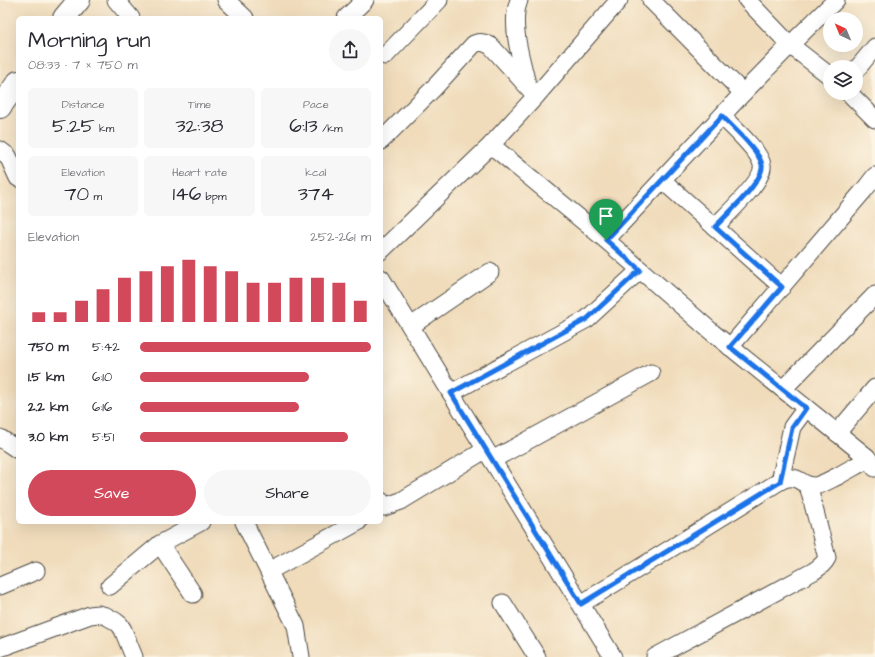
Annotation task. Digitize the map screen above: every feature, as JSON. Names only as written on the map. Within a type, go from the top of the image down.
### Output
[{"type":"main road","points":[[66,16],[79,0]]},
{"type":"main road","points":[[0,107],[16,85]]},
{"type":"street","points":[[116,0],[129,16]]},
{"type":"street","points":[[226,0],[243,16]]},
{"type":"street","points":[[348,16],[365,0]]},
{"type":"street","points":[[385,56],[439,0]]},
{"type":"street","points":[[519,0],[516,11],[516,26],[522,61],[532,91]]},
{"type":"street","points":[[383,249],[491,144],[532,91],[619,0]]},
{"type":"street","points":[[651,0],[743,93]]},
{"type":"street","points":[[747,0],[790,45],[823,71]]},
{"type":"street","points":[[606,240],[743,93],[836,0]]},
{"type":"street","points":[[383,139],[433,89],[474,44],[478,42],[491,46],[532,91]]},
{"type":"street","points":[[863,62],[875,47]]},
{"type":"street","points":[[856,100],[875,119]]},
{"type":"street","points":[[715,227],[756,183],[762,171],[762,165],[757,152],[722,116]]},
{"type":"street","points":[[491,144],[606,240],[730,347],[867,457],[872,463],[823,484],[814,486],[808,485],[797,479],[786,479],[581,604]]},
{"type":"street","points":[[0,150],[8,156],[16,174]]},
{"type":"street","points":[[730,347],[875,176]]},
{"type":"street","points":[[662,180],[782,287]]},
{"type":"street","points":[[451,393],[587,319],[640,270]]},
{"type":"street","points":[[411,326],[490,272]]},
{"type":"street","points":[[383,281],[613,657]]},
{"type":"street","points":[[783,389],[875,295]]},
{"type":"street","points":[[383,506],[401,501],[651,373]]},
{"type":"street","points":[[837,433],[875,388]]},
{"type":"street","points":[[780,482],[792,428],[806,408]]},
{"type":"street","points":[[0,438],[16,449]]},
{"type":"street","points":[[655,657],[820,568],[827,558],[808,485]]},
{"type":"street","points":[[110,586],[160,544],[197,524]]},
{"type":"street","points":[[245,524],[296,626],[301,657]]},
{"type":"street","points":[[268,571],[354,524]]},
{"type":"street","points":[[160,544],[193,594]]},
{"type":"street","points":[[0,586],[36,571]]},
{"type":"street","points":[[503,603],[537,657]]},
{"type":"street","points":[[0,648],[90,615],[98,614],[120,625],[134,657]]},
{"type":"route","points":[[722,116],[757,152],[762,165],[762,171],[756,183],[715,227],[782,287],[730,347],[806,408],[792,428],[780,482],[581,604],[451,393],[587,319],[640,270],[606,240],[722,116]]}]
